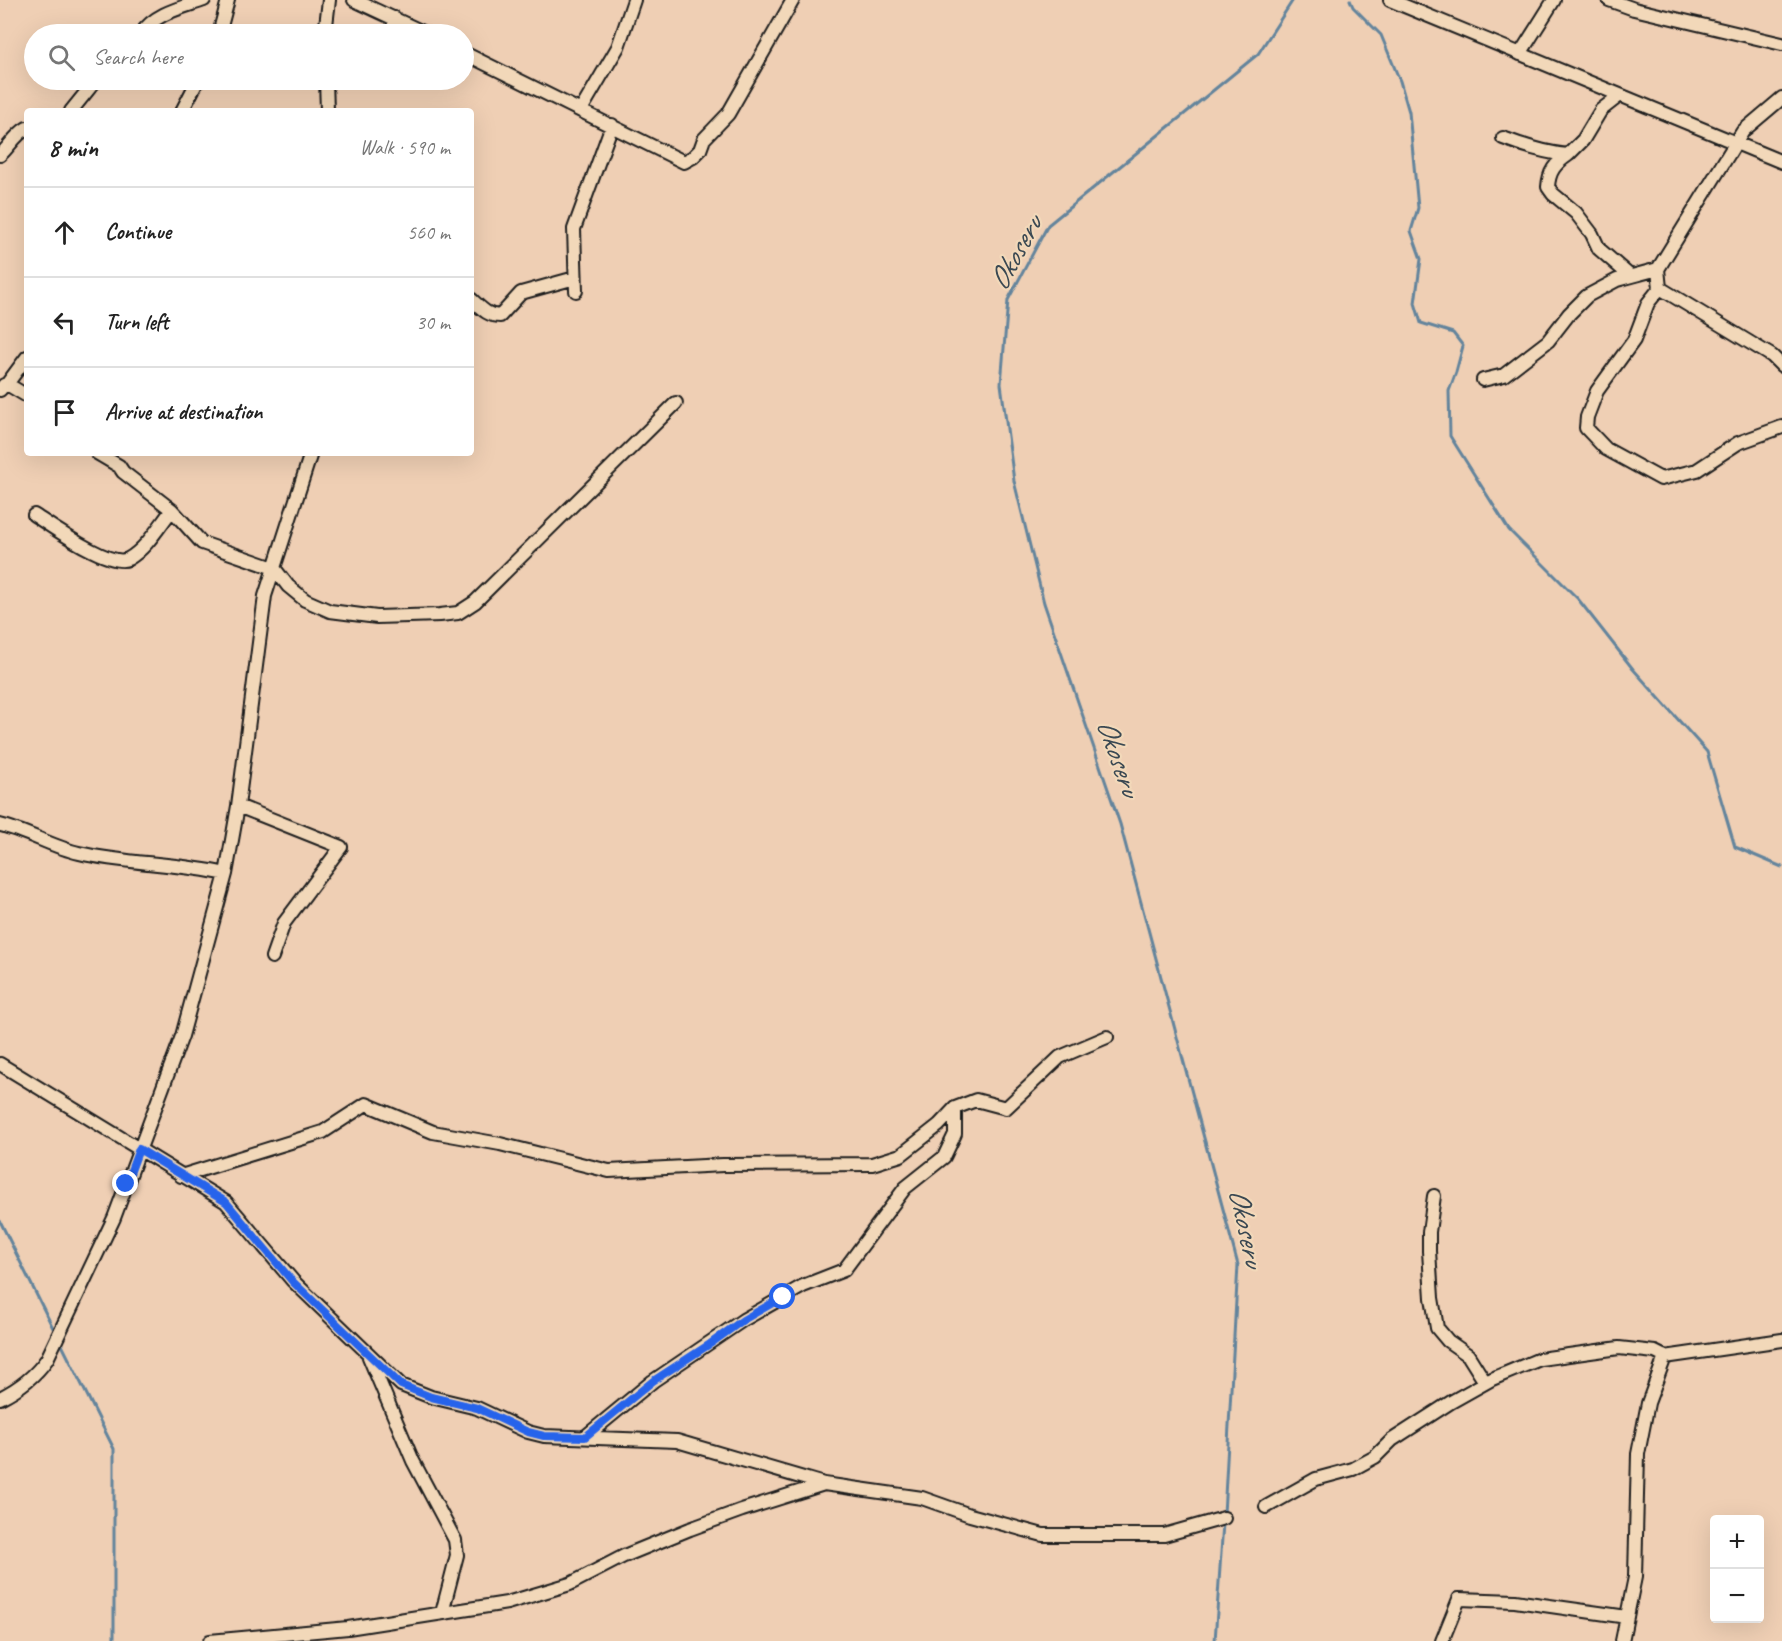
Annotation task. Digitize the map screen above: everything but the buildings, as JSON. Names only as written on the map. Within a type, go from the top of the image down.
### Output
[{"type":"street","points":[[149,24],[164,14],[204,0]]},
{"type":"street","points":[[222,24],[228,0]]},
{"type":"street","points":[[327,24],[329,0]]},
{"type":"street","points":[[354,0],[407,24]]},
{"type":"street","points":[[581,110],[618,47],[634,0]]},
{"type":"street","points":[[474,58],[684,162],[700,150],[704,139],[728,114],[793,0]]},
{"type":"street","points":[[1390,0],[1782,162]]},
{"type":"street","points":[[1520,54],[1554,0]]},
{"type":"street","points":[[1609,0],[1634,9],[1782,44]]},
{"type":"street","points":[[394,24],[395,18]]},
{"type":"street","points":[[73,108],[88,90]]},
{"type":"street","points":[[184,108],[193,90]]},
{"type":"street","points":[[326,90],[327,108]]},
{"type":"street","points":[[1619,96],[1601,110],[1583,140],[1558,162],[1551,171],[1548,187],[1576,213],[1592,234],[1599,249],[1630,276]]},
{"type":"street","points":[[1782,98],[1743,131],[1658,269],[1660,288],[1648,303],[1634,340],[1597,391],[1587,417],[1586,428],[1606,449],[1661,479],[1697,471],[1738,443],[1782,427]]},
{"type":"street","points":[[576,291],[574,229],[612,126]]},
{"type":"street","points":[[0,155],[18,133],[24,130]]},
{"type":"street","points":[[1503,138],[1538,150],[1568,154]]},
{"type":"street","points":[[1483,380],[1504,375],[1548,341],[1569,314],[1587,297],[1617,280],[1658,269]]},
{"type":"street","points":[[474,302],[486,313],[500,316],[521,293],[575,278]]},
{"type":"street","points":[[1660,288],[1772,356],[1782,366]]},
{"type":"street","points":[[24,361],[4,387],[24,395]]},
{"type":"street","points":[[102,456],[119,466],[123,472],[172,510],[202,543],[274,568],[288,586],[305,600],[330,611],[377,617],[458,613],[475,602],[676,403]]},
{"type":"street","points":[[0,1398],[21,1385],[39,1370],[47,1359],[114,1218],[182,1036],[226,874],[253,693],[264,596],[310,456]]},
{"type":"street","points":[[34,514],[91,550],[118,562],[140,551],[172,510]]},
{"type":"street","points":[[237,806],[341,847],[284,923],[272,957]]},
{"type":"street","points":[[0,825],[76,852],[117,861],[185,866],[226,874]]},
{"type":"street","points":[[181,1176],[323,1132],[366,1104],[433,1132],[500,1144],[609,1171],[723,1165],[872,1164],[901,1155],[939,1125],[955,1108],[976,1100],[1006,1108],[1060,1057],[1107,1037]]},
{"type":"street","points":[[0,1064],[226,1202],[292,1281],[367,1350],[401,1385],[419,1393],[477,1408],[528,1432],[544,1436],[677,1441],[824,1484],[922,1498],[970,1515],[1043,1535],[1164,1535],[1224,1518]]},
{"type":"street","points":[[585,1437],[653,1381],[743,1320],[803,1286],[844,1270],[905,1188],[944,1157],[955,1134],[955,1108]]},
{"type":"street","points":[[1434,1196],[1429,1251],[1432,1298],[1437,1328],[1448,1341],[1468,1355],[1485,1382]]},
{"type":"street","points":[[1266,1507],[1316,1479],[1353,1469],[1374,1457],[1392,1440],[1451,1402],[1485,1382],[1540,1359],[1618,1348],[1655,1352],[1665,1357],[1782,1340]]},
{"type":"street","points":[[367,1350],[413,1461],[455,1540],[457,1555],[442,1613]]},
{"type":"street","points":[[1622,1641],[1635,1577],[1638,1454],[1648,1403],[1665,1357]]},
{"type":"street","points":[[210,1641],[348,1628],[507,1603],[570,1584],[624,1556],[690,1529],[824,1484]]},
{"type":"street","points":[[1442,1641],[1459,1599],[1515,1601],[1626,1617]]},
{"type":"waterway","name":"Okoseru","points":[[1224,1514],[1238,1265],[1120,824],[1044,603],[1014,481],[1001,384],[1008,300],[1048,225],[1258,54],[1293,0]]},
{"type":"waterway","points":[[1350,0],[1353,7],[1381,35],[1400,81],[1409,112],[1418,208],[1411,231],[1421,259],[1415,303],[1421,323],[1453,333],[1463,346],[1449,391],[1450,436],[1509,530],[1578,599],[1633,669],[1707,752],[1735,847],[1782,867]]},
{"type":"waterway","points":[[0,1221],[55,1332]]},
{"type":"waterway","points":[[60,1341],[114,1449],[114,1641]]},
{"type":"waterway","name":"Okoseru","points":[[1215,1641],[1223,1523]]},
{"type":"route","points":[[126,1184],[139,1149],[226,1202],[292,1281],[367,1350],[401,1385],[431,1397],[477,1408],[528,1432],[544,1436],[585,1437],[653,1381],[743,1320],[783,1297]]}]
